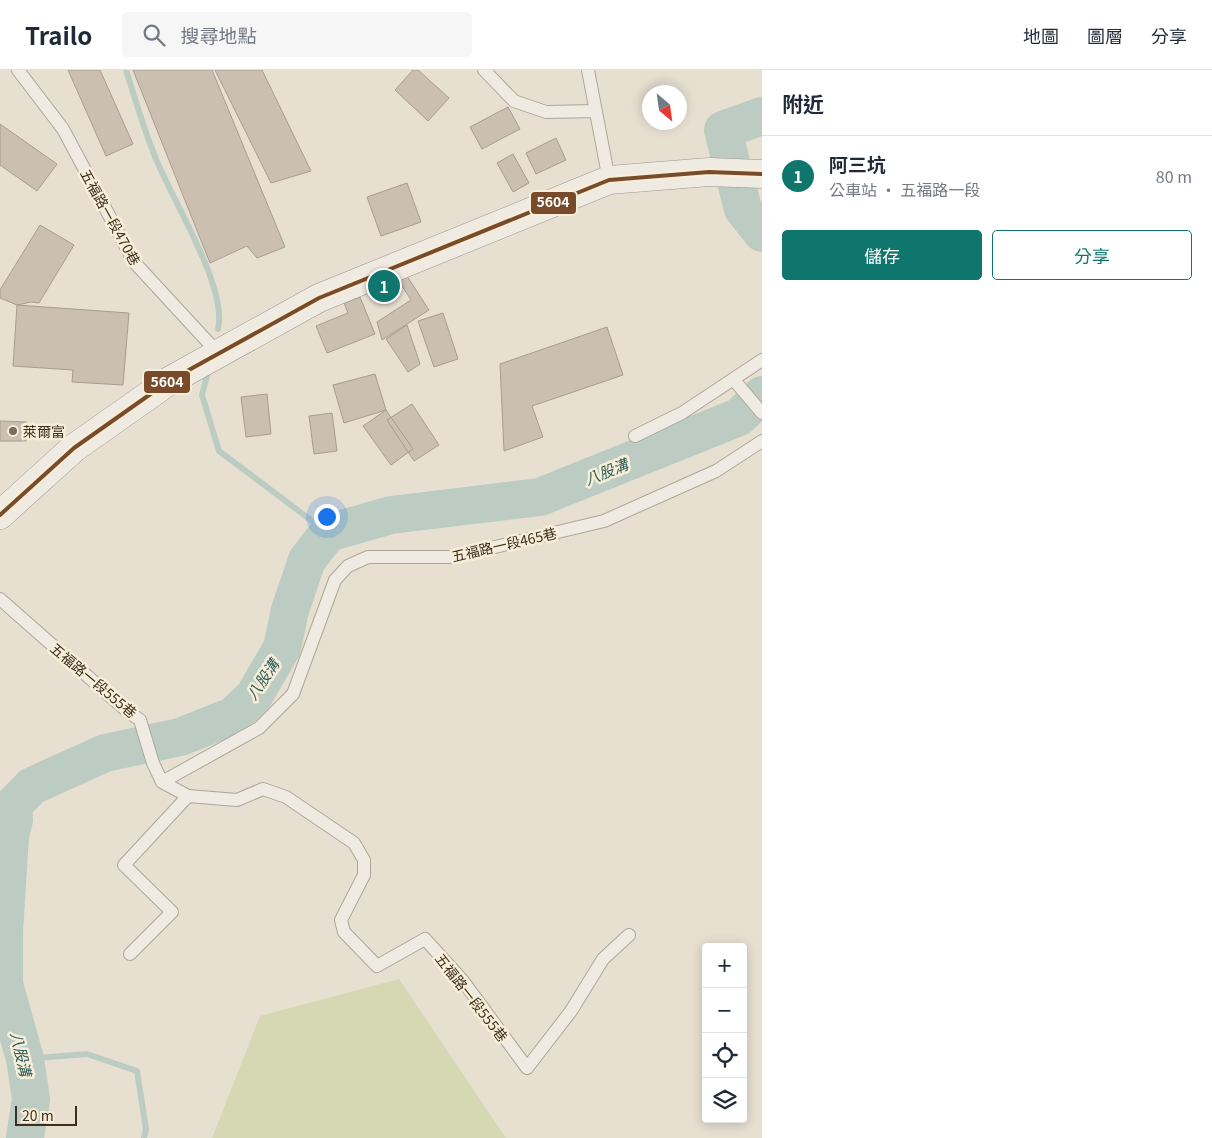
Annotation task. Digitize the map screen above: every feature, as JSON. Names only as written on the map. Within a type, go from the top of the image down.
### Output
[{"type":"main road","points":[[0,515],[74,448],[169,381],[319,298],[608,180],[709,172],[762,174]]},
{"type":"lane","name":"五福路一段470巷","points":[[18,70],[63,129],[134,262],[218,353]]},
{"type":"lane","points":[[484,70],[514,101],[546,112],[596,111]]},
{"type":"lane","points":[[589,70],[608,180]]},
{"type":"lane","points":[[635,436],[682,413],[762,360]]},
{"type":"lane","points":[[734,380],[762,413]]},
{"type":"lane","name":"五福路一段465巷","points":[[162,782],[259,728],[293,694],[335,580],[348,566],[368,557],[453,557],[604,521],[716,471],[762,441]]},
{"type":"lane","name":"五福路一段555巷","points":[[0,600],[127,711],[140,720],[153,763],[162,782],[188,796],[237,800],[263,790],[286,796],[354,843],[364,860],[364,875],[341,920],[344,932],[377,966],[426,939],[464,981],[527,1068],[571,1011],[603,959],[628,935]]},
{"type":"lane","points":[[130,954],[172,912],[124,865],[188,796]]},
{"type":"green space","points":[[399,979],[506,1138],[212,1138],[260,1016]]},
{"type":"building","points":[[68,70],[100,70],[133,144],[106,156]]},
{"type":"building","points":[[133,70],[212,70],[285,247],[257,258],[247,246],[210,263]]},
{"type":"building","points":[[215,70],[262,70],[311,171],[271,183]]},
{"type":"building","points":[[413,70],[418,70],[449,98],[428,121],[395,90]]},
{"type":"building","points":[[508,107],[520,129],[482,149],[470,127]]},
{"type":"building","points":[[0,124],[57,164],[37,191],[0,165]]},
{"type":"building","points":[[556,138],[566,160],[536,174],[526,153]]},
{"type":"building","points":[[513,154],[529,183],[513,192],[497,163]]},
{"type":"building","points":[[407,183],[421,222],[381,236],[367,197]]},
{"type":"building","points":[[40,225],[74,245],[39,303],[31,302],[17,305],[0,298],[0,290]]},
{"type":"building","points":[[407,276],[429,310],[382,340],[377,322],[411,300],[399,281]]},
{"type":"building","points":[[360,297],[375,334],[327,353],[316,326],[348,313],[344,303]]},
{"type":"building","points":[[17,305],[129,313],[123,385],[72,382],[73,370],[13,366]]},
{"type":"building","points":[[443,313],[458,359],[434,367],[418,321]]},
{"type":"building","points":[[407,325],[420,364],[408,372],[386,339]]},
{"type":"building","points":[[607,327],[623,375],[532,406],[543,437],[504,451],[500,364]]},
{"type":"building","points":[[375,374],[386,410],[344,423],[333,385]]},
{"type":"building","points":[[267,394],[271,434],[246,437],[241,397]]},
{"type":"building","points":[[412,404],[439,445],[414,461],[387,420]]},
{"type":"building","points":[[386,410],[413,449],[391,465],[363,426]]},
{"type":"building","points":[[332,413],[337,451],[314,454],[309,416]]},
{"type":"building","name":"萊爾富","points":[[0,421],[27,422],[26,441],[0,441]]},
{"type":"waterway","points":[[126,70],[154,154],[206,266],[219,311],[218,329]]},
{"type":"waterway","name":"八股溝","points":[[762,116],[723,130],[743,209],[762,233]]},
{"type":"waterway","points":[[209,368],[202,395],[219,451],[328,533]]},
{"type":"waterway","name":"八股溝","points":[[25,1138],[31,1099],[25,1059],[4,984],[4,932],[10,836],[14,820],[13,805],[32,786],[105,753],[180,737],[233,716],[254,696],[282,648],[290,610],[307,560],[328,533],[391,515],[540,497],[739,417],[762,395]]},
{"type":"waterway","points":[[25,1059],[87,1054],[137,1071],[146,1129],[144,1138]]},
{"type":"transit line","name":"5604","points":[[0,515],[74,448],[169,381],[319,298],[609,180],[709,172],[762,174]]},
{"type":"place","name":"阿三坑","points":[[384,286]]},
{"type":"place","name":"萊爾富","points":[[13,431]]}]
